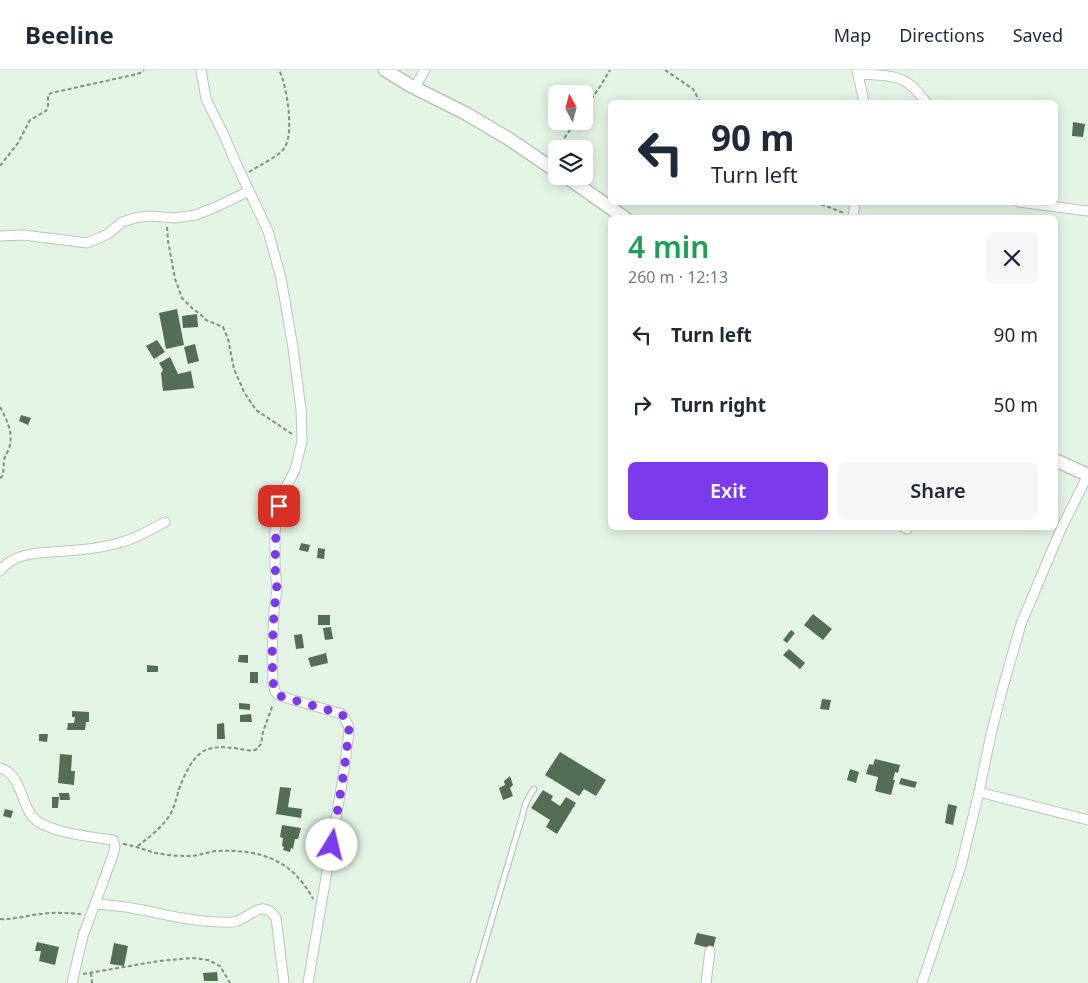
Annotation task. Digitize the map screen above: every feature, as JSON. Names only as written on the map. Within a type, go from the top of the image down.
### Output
[{"type":"street","points":[[201,70],[206,99],[268,231],[281,278],[301,409],[302,441],[295,470],[279,506],[276,531],[275,566],[277,590],[274,610],[273,682],[277,694],[342,714],[348,724],[349,731],[321,914],[308,983]]},
{"type":"street","points":[[385,70],[414,88],[464,112],[548,166]]},
{"type":"street","points":[[414,88],[425,70]]},
{"type":"street","points":[[864,100],[858,72],[905,81],[924,100]]},
{"type":"street","points":[[577,185],[621,215]]},
{"type":"street","points":[[0,236],[24,235],[87,243],[108,234],[122,222],[149,216],[174,218],[195,215],[216,208],[249,190]]},
{"type":"street","points":[[1042,205],[1088,211]]},
{"type":"street","points":[[922,983],[959,874],[993,724],[1021,624],[1061,528],[1088,475],[1058,461]]},
{"type":"street","points":[[0,572],[7,563],[17,558],[31,554],[118,544],[165,522]]},
{"type":"street","points":[[0,768],[9,772],[16,781],[28,810],[35,819],[47,827],[113,840],[115,844],[113,855],[83,936],[72,979]]},
{"type":"street","points":[[979,792],[1088,820]]},
{"type":"street","points":[[95,904],[134,908],[194,921],[218,922],[238,921],[260,909],[268,909],[276,918],[284,983]]},
{"type":"street","points":[[706,983],[710,951]]},
{"type":"lane","points":[[473,983],[524,805],[534,789]]},
{"type":"path","points":[[0,166],[18,143],[30,120],[46,111],[48,95],[51,92],[133,75],[144,70]]},
{"type":"path","points":[[242,176],[285,148],[289,128],[288,112],[284,83],[279,70]]},
{"type":"path","points":[[593,97],[610,70]]},
{"type":"path","points":[[665,70],[693,89],[699,100]]},
{"type":"path","points":[[822,205],[848,215]]},
{"type":"path","points":[[166,218],[173,270],[182,298],[206,320],[223,327],[228,340],[234,369],[244,392],[256,410],[302,441]]},
{"type":"path","points":[[0,407],[11,434],[10,444],[4,458],[4,474],[0,479]]},
{"type":"path","points":[[138,846],[160,828],[170,814],[186,772],[198,754],[210,748],[221,746],[257,749],[261,744],[269,713],[277,694]]},
{"type":"path","points":[[115,844],[138,846],[156,853],[189,856],[216,852],[244,851],[276,860],[290,869],[302,882],[321,914]]},
{"type":"path","points":[[0,919],[8,920],[51,912],[91,916]]},
{"type":"path","points":[[72,979],[91,973],[159,961],[192,958],[208,960],[220,966],[230,983]]},
{"type":"path","points":[[91,973],[92,983]]},
{"type":"building","points":[[1073,122],[1085,124],[1083,137],[1072,136]]},
{"type":"building","points":[[177,309],[184,345],[166,349],[159,313]]},
{"type":"building","points":[[197,314],[198,327],[183,328],[182,316]]},
{"type":"building","points":[[157,340],[165,352],[154,359],[146,346]]},
{"type":"building","points":[[195,344],[199,361],[188,364],[184,347]]},
{"type":"building","points":[[170,357],[178,374],[191,371],[194,388],[163,391],[161,373],[163,370],[159,363]]},
{"type":"building","points":[[21,415],[31,418],[28,425],[19,421]]},
{"type":"building","points":[[301,543],[310,545],[308,552],[299,550]]},
{"type":"building","points":[[318,548],[325,549],[324,559],[317,558]]},
{"type":"building","points":[[813,614],[832,629],[823,640],[804,625]]},
{"type":"building","points":[[318,615],[330,615],[330,625],[318,625]]},
{"type":"building","points":[[331,627],[333,639],[325,640],[323,628]]},
{"type":"building","points":[[791,630],[795,633],[787,643],[783,640]]},
{"type":"building","points":[[302,634],[304,648],[296,649],[294,635]]},
{"type":"building","points":[[789,649],[805,663],[800,669],[783,655]]},
{"type":"building","points":[[326,653],[328,663],[311,667],[308,658]]},
{"type":"building","points":[[239,655],[248,655],[248,663],[238,662]]},
{"type":"building","points":[[147,665],[158,666],[158,672],[147,672]]},
{"type":"building","points":[[250,672],[258,672],[258,683],[250,683]]},
{"type":"building","points":[[822,699],[831,700],[829,710],[820,709]]},
{"type":"building","points":[[239,703],[250,704],[250,710],[239,709]]},
{"type":"building","points":[[72,711],[89,712],[89,722],[86,722],[85,730],[67,730],[68,723],[74,723],[75,717],[72,717]]},
{"type":"building","points":[[251,714],[252,722],[240,722],[240,715]]},
{"type":"building","points":[[224,723],[225,739],[217,739],[217,724]]},
{"type":"building","points":[[39,734],[48,734],[47,742],[39,741]]},
{"type":"building","points":[[560,752],[606,780],[596,796],[584,789],[579,796],[545,775]]},
{"type":"building","points":[[60,754],[72,755],[71,771],[75,771],[74,785],[58,783]]},
{"type":"building","points":[[875,759],[900,765],[898,773],[895,772],[891,795],[875,791],[878,777],[866,774],[869,764],[873,765]]},
{"type":"building","points":[[850,769],[859,772],[856,783],[847,780]]},
{"type":"building","points":[[510,776],[513,785],[510,788],[513,796],[503,800],[499,788],[505,785],[504,781]]},
{"type":"building","points":[[901,778],[917,782],[915,788],[899,784]]},
{"type":"building","points":[[280,787],[291,788],[288,807],[302,809],[301,818],[276,814]]},
{"type":"building","points":[[543,790],[553,796],[551,800],[560,806],[566,797],[576,803],[557,834],[546,827],[550,820],[531,808]]},
{"type":"building","points":[[59,793],[69,793],[70,800],[60,800]]},
{"type":"building","points":[[52,797],[59,797],[58,808],[52,808]]},
{"type":"building","points":[[948,804],[957,806],[953,825],[945,823]]},
{"type":"building","points":[[5,809],[13,811],[11,818],[3,816]]},
{"type":"building","points":[[282,825],[301,828],[298,839],[295,839],[293,849],[291,848],[290,852],[283,850],[283,838],[280,837]]},
{"type":"building","points":[[697,933],[716,937],[713,949],[694,944]]},
{"type":"building","points":[[37,942],[59,947],[55,965],[39,961],[41,951],[35,951]]},
{"type":"building","points":[[114,943],[128,946],[124,966],[110,964]]},
{"type":"building","points":[[217,972],[218,981],[204,981],[203,973]]},
{"type":"route","points":[[279,506],[275,566],[277,590],[274,610],[272,657],[275,691],[280,696],[342,714],[348,724],[349,731],[344,771],[332,845]]}]
